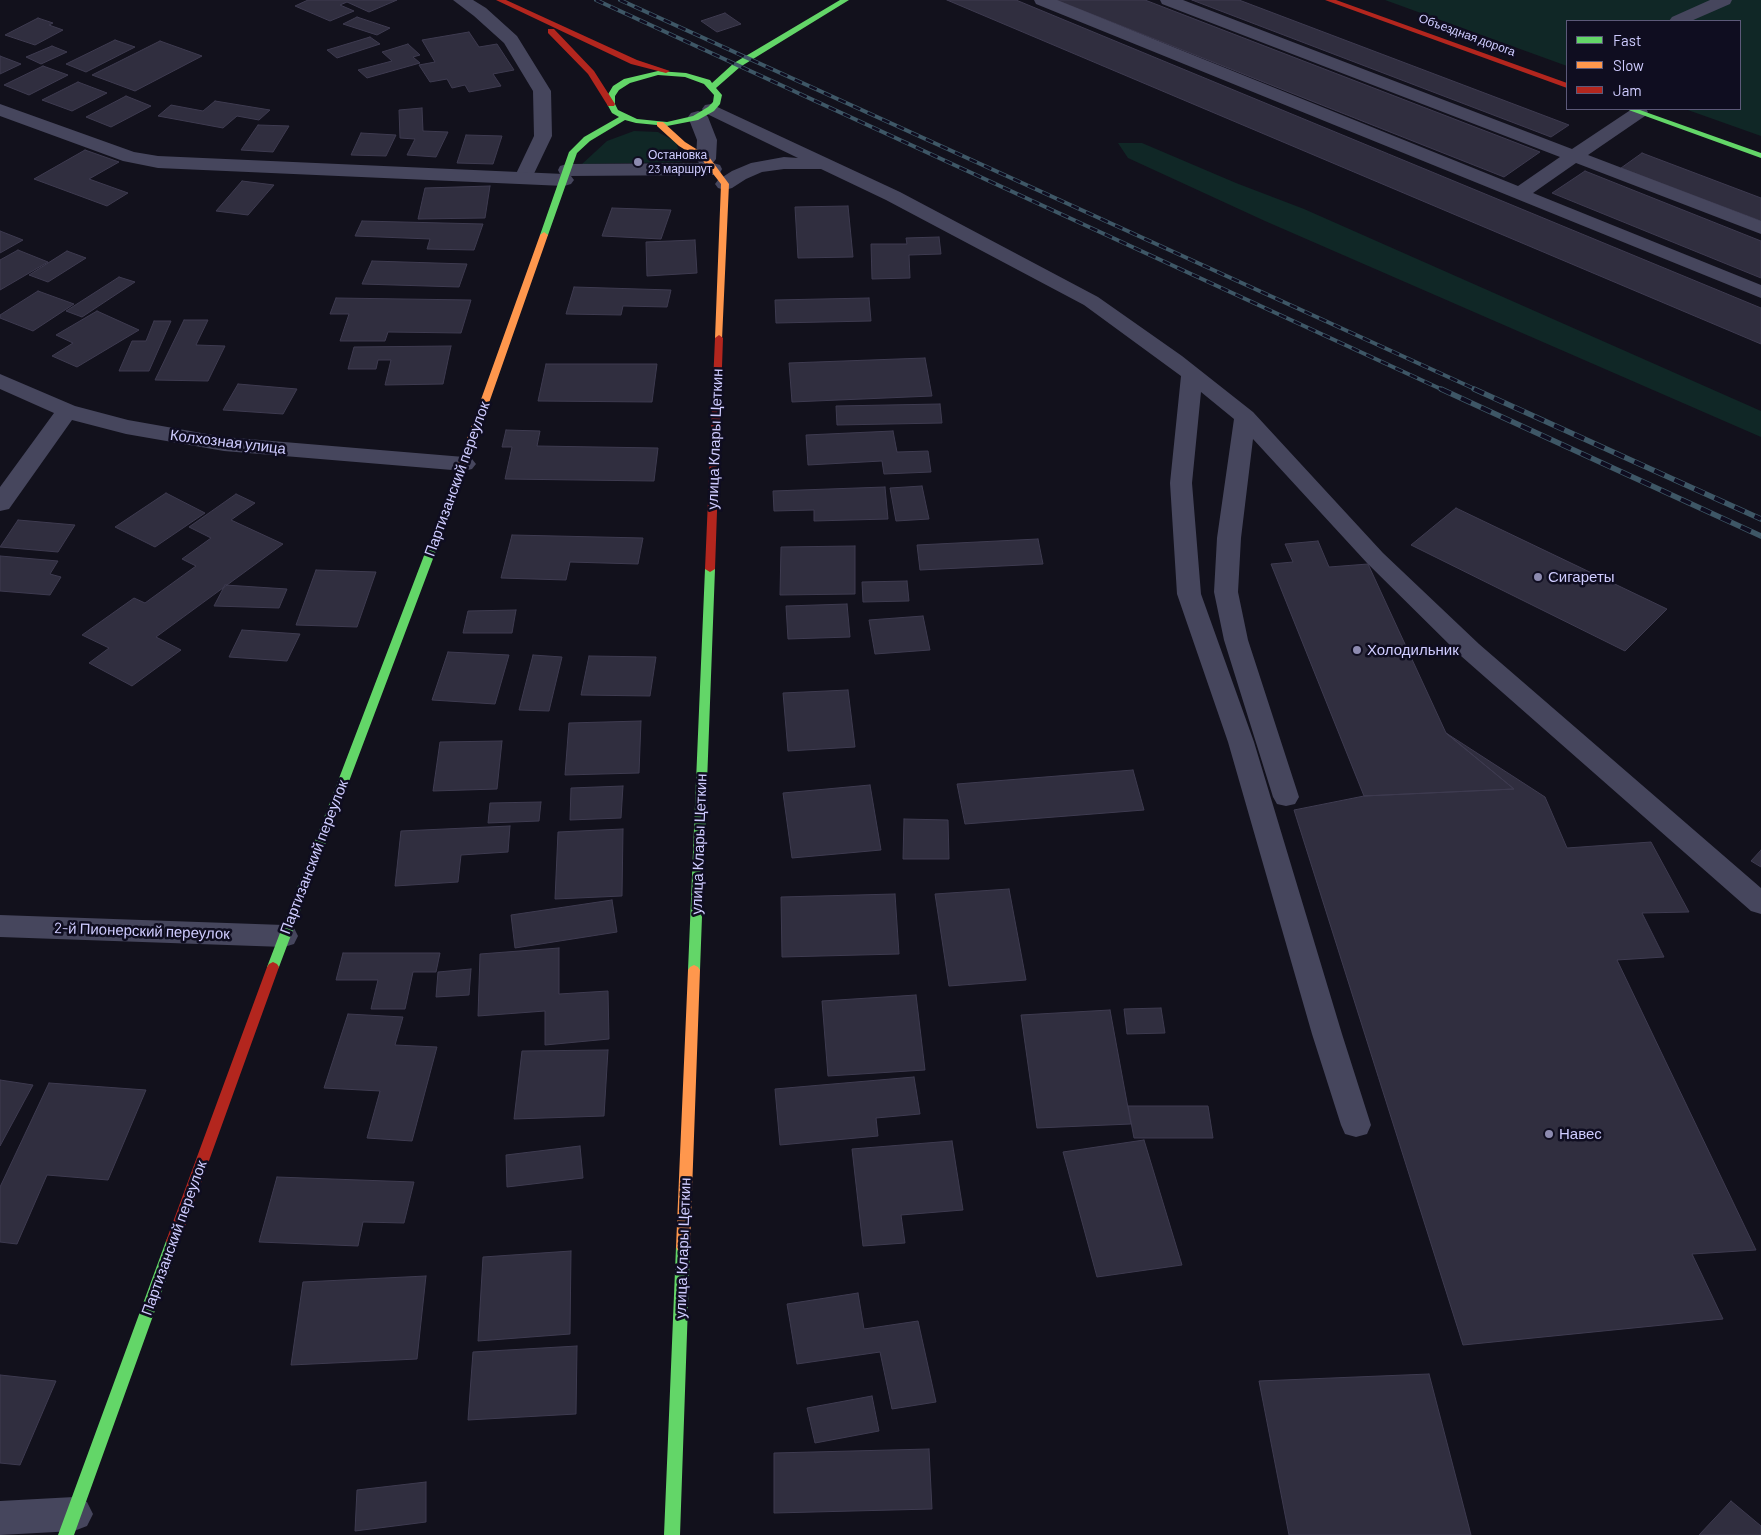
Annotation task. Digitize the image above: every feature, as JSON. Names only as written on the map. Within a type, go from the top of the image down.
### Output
[{"type":"street","points":[[500,0],[526,12],[634,62],[696,77],[713,86],[718,95],[717,102],[705,113],[683,122],[660,124],[636,121],[624,117],[615,111],[591,73],[572,51],[551,31],[526,12]]},
{"type":"street","points":[[713,86],[737,65],[845,0]]},
{"type":"street","name":"Объездная дорога","points":[[1329,0],[1566,86]]},
{"type":"street","points":[[611,104],[611,96],[616,88],[627,81],[658,73],[680,74],[702,66]]},
{"type":"street","points":[[0,110],[121,154],[158,162],[523,178],[565,175]]},
{"type":"street","points":[[1635,110],[1761,156]]},
{"type":"street","points":[[705,113],[709,164]]},
{"type":"street","name":"Партизанский переулок","points":[[70,1525],[284,936],[464,464],[573,152],[587,139],[624,117]]},
{"type":"street","points":[[660,124],[682,144],[709,164],[725,184]]},
{"type":"street","name":"улица Клары Цеткин","points":[[672,1535],[725,184]]},
{"type":"street","name":"Колхозная улица","points":[[0,381],[67,411],[126,428],[224,444],[464,464]]},
{"type":"street","points":[[0,504],[67,411]]},
{"type":"street","points":[[0,1518],[70,1525]]},
{"type":"lane","points":[[461,0],[480,12],[511,40],[542,91],[543,136],[523,178]]},
{"type":"lane","points":[[1042,0],[1761,292]]},
{"type":"lane","points":[[1168,0],[1761,228]]},
{"type":"lane","points":[[1680,20],[1724,0]]},
{"type":"lane","points":[[1519,194],[1576,156],[1635,110]]},
{"type":"lane","points":[[705,113],[828,164],[894,196],[1091,301],[1192,374],[1246,418],[1374,558],[1470,650],[1761,904]]},
{"type":"lane","points":[[725,184],[739,175],[758,168],[784,163],[828,164]]},
{"type":"lane","points":[[565,175],[709,164]]},
{"type":"lane","points":[[1192,374],[1181,483],[1189,594],[1241,742],[1327,1034],[1356,1125]]},
{"type":"lane","points":[[1246,418],[1229,538],[1226,592],[1236,640],[1286,797]]},
{"type":"lane","name":"2-й Пионерский переулок","points":[[0,926],[284,936]]},
{"type":"green space","points":[[1385,0],[1761,0],[1761,136],[1688,110],[1741,110],[1741,20],[1566,20],[1566,66]]},
{"type":"green space","points":[[634,131],[658,132],[676,142],[682,162],[582,164],[607,141]]},
{"type":"green space","points":[[1118,143],[1142,143],[1236,183],[1304,209],[1761,411],[1761,437],[1265,221],[1128,158]]},
{"type":"building","points":[[308,0],[397,0],[369,12],[347,2],[340,5],[354,11],[330,21],[295,6]]},
{"type":"building","points":[[947,0],[1016,0],[1761,308],[1761,344]]},
{"type":"building","points":[[1056,0],[1145,0],[1540,152],[1504,177]]},
{"type":"building","points":[[1192,0],[1239,0],[1569,125],[1551,137]]},
{"type":"building","points":[[725,13],[741,24],[717,32],[701,21]]},
{"type":"building","points":[[357,17],[390,28],[377,35],[343,24]]},
{"type":"building","points":[[38,18],[53,23],[49,25],[63,30],[35,45],[5,35]]},
{"type":"building","points":[[469,32],[479,47],[497,44],[514,70],[493,74],[501,86],[469,92],[465,85],[452,88],[447,79],[430,82],[419,65],[435,62],[422,40]]},
{"type":"building","points":[[370,37],[380,44],[337,58],[327,50]]},
{"type":"building","points":[[115,40],[135,47],[86,72],[66,64]]},
{"type":"building","points":[[160,41],[202,56],[135,91],[92,75]]},
{"type":"building","points":[[408,44],[420,55],[413,57],[420,63],[367,78],[358,70],[392,61],[382,52]]},
{"type":"building","points":[[52,46],[67,52],[41,64],[26,57]]},
{"type":"building","points":[[0,56],[21,64],[0,74]]},
{"type":"building","points":[[43,66],[68,75],[29,95],[4,85]]},
{"type":"building","points":[[78,82],[107,93],[72,111],[42,100]]},
{"type":"building","points":[[126,96],[151,106],[111,127],[86,117]]},
{"type":"building","points":[[215,101],[270,110],[259,120],[237,116],[223,128],[158,116],[171,105],[203,111]]},
{"type":"building","points":[[422,108],[423,131],[448,132],[436,157],[407,155],[415,139],[400,138],[399,110]]},
{"type":"building","points":[[258,125],[289,126],[273,152],[241,150]]},
{"type":"building","points":[[361,133],[396,135],[386,156],[351,155]]},
{"type":"building","points":[[466,135],[502,136],[493,164],[457,163]]},
{"type":"building","points":[[85,150],[119,162],[89,179],[128,193],[107,206],[34,179]]},
{"type":"building","points":[[1642,153],[1761,198],[1761,221],[1621,168]]},
{"type":"building","points":[[1585,171],[1761,241],[1761,278],[1552,193]]},
{"type":"building","points":[[242,181],[274,185],[248,215],[216,211]]},
{"type":"building","points":[[490,186],[485,218],[418,219],[425,188]]},
{"type":"building","points":[[848,206],[853,257],[798,258],[795,207]]},
{"type":"building","points":[[612,208],[671,210],[661,239],[602,236]]},
{"type":"building","points":[[362,221],[483,224],[474,250],[427,249],[430,239],[355,236]]},
{"type":"building","points":[[0,231],[23,240],[0,253]]},
{"type":"building","points":[[939,237],[941,254],[909,255],[910,278],[872,279],[871,244],[907,244],[906,238]]},
{"type":"building","points":[[695,240],[697,273],[647,276],[646,242]]},
{"type":"building","points":[[18,250],[48,262],[0,290],[0,260]]},
{"type":"building","points":[[67,251],[86,258],[48,282],[29,275]]},
{"type":"building","points":[[372,261],[467,264],[459,287],[362,284]]},
{"type":"building","points":[[119,277],[135,282],[82,317],[66,311]]},
{"type":"building","points":[[574,287],[671,290],[667,307],[623,306],[621,315],[566,314]]},
{"type":"building","points":[[38,291],[74,304],[33,331],[0,318],[0,315]]},
{"type":"building","points":[[336,298],[471,300],[461,333],[388,332],[385,341],[340,341],[349,314],[330,314]]},
{"type":"building","points":[[869,298],[871,321],[776,323],[775,300]]},
{"type":"building","points":[[97,311],[139,330],[77,367],[52,356],[73,343],[56,335]]},
{"type":"building","points":[[184,320],[208,320],[196,345],[225,346],[208,381],[155,380]]},
{"type":"building","points":[[154,321],[171,321],[149,371],[119,371],[132,341],[146,341]]},
{"type":"building","points":[[451,346],[443,384],[385,385],[391,360],[378,360],[376,369],[348,369],[354,347]]},
{"type":"building","points":[[925,358],[932,396],[792,402],[789,363]]},
{"type":"building","points":[[546,364],[657,364],[652,402],[538,401]]},
{"type":"building","points":[[238,384],[297,389],[283,414],[223,410]]},
{"type":"building","points":[[940,404],[942,423],[837,425],[836,406]]},
{"type":"building","points":[[506,430],[540,431],[537,446],[658,448],[654,481],[505,479],[512,447],[502,447]]},
{"type":"building","points":[[893,431],[897,452],[928,451],[931,472],[884,474],[882,461],[808,465],[806,435]]},
{"type":"building","points":[[922,486],[929,519],[896,521],[890,488]]},
{"type":"building","points":[[885,487],[888,519],[814,521],[814,510],[774,511],[773,491]]},
{"type":"building","points":[[166,493],[205,513],[155,547],[115,527]]},
{"type":"building","points":[[236,494],[255,503],[231,520],[283,544],[156,637],[181,650],[132,686],[89,663],[109,648],[82,635],[134,598],[145,603],[196,566],[182,559],[211,538],[189,527]]},
{"type":"building","name":"Сигареты","points":[[1456,508],[1667,609],[1625,651],[1411,545]]},
{"type":"building","points":[[18,520],[75,525],[58,552],[0,547]]},
{"type":"building","points":[[512,535],[643,538],[638,564],[570,562],[566,580],[501,578]]},
{"type":"building","points":[[1038,539],[1043,564],[920,570],[917,545]]},
{"type":"building","name":"Холодильник","points":[[1318,541],[1329,567],[1368,564],[1446,733],[1514,789],[1364,796],[1271,564],[1293,562],[1285,544]]},
{"type":"building","points":[[855,546],[855,594],[780,595],[781,547]]},
{"type":"building","points":[[0,556],[58,561],[50,574],[61,577],[50,595],[0,591]]},
{"type":"building","points":[[316,570],[376,572],[357,627],[296,625]]},
{"type":"building","points":[[907,581],[909,601],[863,602],[862,582]]},
{"type":"building","points":[[225,585],[287,589],[279,608],[214,606]]},
{"type":"building","points":[[847,604],[850,637],[788,639],[786,606]]},
{"type":"building","points":[[516,610],[512,633],[463,633],[468,611]]},
{"type":"building","points":[[923,616],[930,650],[875,654],[869,620]]},
{"type":"building","points":[[242,630],[300,634],[287,661],[229,657]]},
{"type":"building","points":[[448,652],[509,655],[495,704],[432,700]]},
{"type":"building","points":[[533,655],[562,657],[549,711],[519,710]]},
{"type":"building","points":[[589,656],[656,657],[650,696],[581,695]]},
{"type":"building","points":[[848,690],[855,747],[788,751],[783,693]]},
{"type":"building","points":[[641,721],[639,773],[565,775],[569,723]]},
{"type":"building","name":"Навес","points":[[1446,733],[1545,797],[1567,848],[1651,842],[1689,912],[1642,913],[1664,957],[1617,960],[1756,1250],[1692,1254],[1723,1319],[1463,1345],[1294,810],[1364,796],[1514,789]]},
{"type":"building","points":[[502,741],[497,789],[433,791],[440,742]]},
{"type":"building","points":[[1133,770],[1144,810],[965,824],[957,784]]},
{"type":"building","points":[[870,785],[881,850],[792,858],[783,793]]},
{"type":"building","points":[[623,786],[621,818],[570,820],[571,788]]},
{"type":"building","points":[[541,802],[539,821],[488,823],[490,803]]},
{"type":"building","points":[[904,819],[948,820],[949,859],[903,859]]},
{"type":"building","points":[[510,826],[508,852],[461,855],[458,882],[395,886],[401,831]]},
{"type":"building","points":[[623,829],[622,896],[555,899],[558,832]]},
{"type":"building","points":[[1761,850],[1761,867],[1751,861]]},
{"type":"building","points":[[1009,889],[1026,980],[949,986],[935,894]]},
{"type":"building","points":[[895,894],[899,954],[782,957],[781,897]]},
{"type":"building","points":[[612,900],[617,932],[515,948],[511,915]]},
{"type":"building","points":[[559,948],[559,994],[608,991],[609,1039],[545,1045],[545,1011],[478,1016],[480,954]]},
{"type":"building","points":[[343,953],[440,953],[436,972],[413,972],[405,1009],[371,1009],[378,980],[336,980]]},
{"type":"building","points":[[471,969],[469,995],[436,997],[438,972]]},
{"type":"building","points":[[916,995],[925,1070],[828,1076],[822,1001]]},
{"type":"building","points":[[1161,1008],[1165,1033],[1127,1034],[1124,1009]]},
{"type":"building","points":[[1110,1010],[1131,1124],[1037,1128],[1021,1015]]},
{"type":"building","points":[[348,1014],[403,1017],[395,1045],[437,1047],[412,1141],[367,1138],[380,1091],[324,1088]]},
{"type":"building","points":[[608,1050],[604,1116],[514,1119],[522,1051]]},
{"type":"building","points":[[914,1077],[920,1114],[876,1118],[878,1136],[780,1145],[775,1089]]},
{"type":"building","points":[[0,1080],[33,1085],[0,1146]]},
{"type":"building","points":[[49,1083],[146,1090],[108,1180],[47,1175],[17,1244],[0,1242],[0,1187]]},
{"type":"building","points":[[1128,1106],[1208,1106],[1213,1138],[1134,1138]]},
{"type":"building","points":[[1144,1140],[1182,1265],[1097,1277],[1063,1152]]},
{"type":"building","points":[[952,1141],[963,1210],[901,1215],[905,1243],[863,1246],[852,1149]]},
{"type":"building","points":[[580,1146],[583,1178],[507,1187],[506,1155]]},
{"type":"building","points":[[277,1177],[414,1182],[404,1223],[363,1222],[358,1246],[259,1242]]},
{"type":"building","points":[[571,1251],[570,1334],[478,1341],[483,1257]]},
{"type":"building","points":[[426,1276],[417,1359],[291,1365],[303,1282]]},
{"type":"building","points":[[858,1293],[864,1329],[918,1321],[936,1402],[892,1409],[880,1352],[797,1364],[787,1304]]},
{"type":"building","points":[[577,1346],[576,1414],[468,1420],[473,1352]]},
{"type":"building","points":[[1429,1374],[1471,1535],[1289,1535],[1259,1381]]},
{"type":"building","points":[[0,1375],[56,1381],[20,1465],[0,1463]]},
{"type":"building","points":[[872,1396],[879,1431],[815,1443],[807,1408]]},
{"type":"building","points":[[929,1449],[932,1509],[774,1513],[774,1453]]},
{"type":"building","points":[[426,1482],[426,1522],[355,1531],[357,1490]]},
{"type":"building","points":[[1731,1501],[1761,1526],[1761,1535],[1699,1535]]},
{"type":"railway","points":[[596,0],[1443,390]]},
{"type":"railway","points":[[620,0],[1477,390]]},
{"type":"railway","points":[[1441,389],[1761,536]]},
{"type":"railway","points":[[1474,389],[1761,519]]},
{"type":"traffic: fast","points":[[713,86],[737,65],[845,0]]},
{"type":"traffic: fast","points":[[658,73],[686,75],[707,82],[718,95],[717,102],[711,109],[695,118],[667,124],[636,121],[624,117],[615,111],[611,104],[611,96],[616,88],[627,81],[658,73]]},
{"type":"traffic: fast","points":[[1633,110],[1761,156]]},
{"type":"traffic: fast","points":[[544,235],[573,152],[587,139],[624,117]]},
{"type":"traffic: fast","points":[[273,967],[446,511]]},
{"type":"traffic: fast","points":[[694,970],[710,569]]},
{"type":"traffic: fast","points":[[66,1535],[173,1241]]},
{"type":"traffic: fast","points":[[672,1535],[683,1247]]},
{"type":"traffic: slow","points":[[660,124],[682,144],[706,159],[725,184],[719,338]]},
{"type":"traffic: slow","points":[[446,511],[544,235]]},
{"type":"traffic: slow","points":[[683,1247],[694,970]]},
{"type":"traffic: jam","points":[[500,0],[634,62],[666,71]]},
{"type":"traffic: jam","points":[[1329,0],[1566,86]]},
{"type":"traffic: jam","points":[[551,31],[591,73],[611,104]]},
{"type":"traffic: jam","points":[[710,569],[719,338]]},
{"type":"traffic: jam","points":[[173,1241],[273,967]]},
{"type":"place","name":"Остановка 23 маршрут","points":[[638,162]]},
{"type":"place","name":"Сигареты","points":[[1538,577]]},
{"type":"place","name":"Холодильник","points":[[1357,650]]},
{"type":"place","name":"Навес","points":[[1549,1134]]}]
